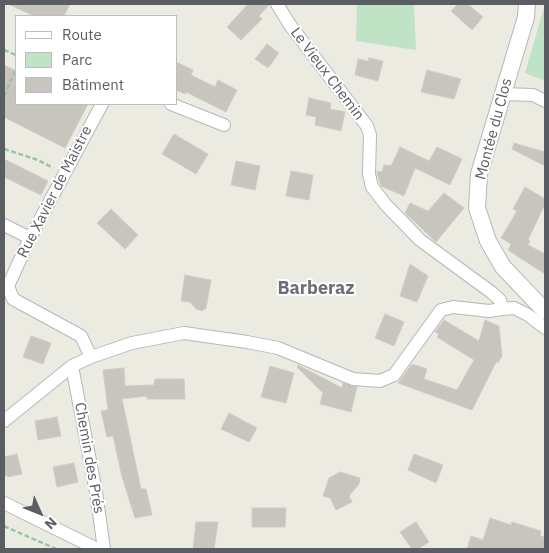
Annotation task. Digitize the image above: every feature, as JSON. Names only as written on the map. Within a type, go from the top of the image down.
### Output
[{"type":"main road","name":"Montée du Clos","points":[[529,8],[479,174],[477,208],[488,241],[504,267],[545,311]]},
{"type":"street","name":"Le Vieux Chemin","points":[[277,4],[290,25],[366,126],[370,135],[369,174],[372,187],[420,240],[491,292],[500,300],[502,309]]},
{"type":"street","points":[[503,94],[533,95],[545,101]]},
{"type":"street","name":"Rue Xavier de Maistre","points":[[91,357],[81,336],[13,299],[8,286],[30,238],[101,105]]},
{"type":"street","points":[[174,105],[224,125]]},
{"type":"street","points":[[4,225],[30,238]]},
{"type":"street","points":[[4,421],[72,366],[91,357],[132,343],[184,333],[278,348],[353,379],[380,380],[394,375],[441,310],[453,307],[489,312],[514,308],[528,315],[545,328]]},
{"type":"street","name":"Chemin des Prés","points":[[72,366],[96,492],[104,549]]},
{"type":"street","points":[[4,503],[97,549]]},
{"type":"path","points":[[4,96],[15,71]]},
{"type":"path","points":[[4,149],[38,160],[64,174]]},
{"type":"path","points":[[4,526],[56,549]]},
{"type":"green space","points":[[357,4],[414,4],[416,50],[356,41]]},
{"type":"green space","points":[[545,4],[545,81],[525,73]]},
{"type":"building","points":[[8,4],[70,4],[64,15],[32,15]]},
{"type":"building","points":[[248,4],[269,5],[259,16],[262,19],[241,40],[227,27]]},
{"type":"building","points":[[458,4],[468,4],[483,17],[472,30],[451,11]]},
{"type":"building","points":[[267,44],[279,53],[268,68],[255,59]]},
{"type":"building","points":[[369,58],[383,61],[378,81],[355,75],[358,59],[368,61]]},
{"type":"building","points":[[178,63],[193,70],[191,75],[215,87],[218,80],[237,90],[226,112],[186,92],[185,94],[178,91]]},
{"type":"building","points":[[4,65],[15,70],[15,105],[87,105],[65,148],[4,117]]},
{"type":"building","points":[[427,70],[461,79],[454,99],[421,92]]},
{"type":"building","points":[[309,98],[331,103],[330,109],[345,112],[341,131],[315,125],[316,117],[306,115]]},
{"type":"building","points":[[174,134],[208,154],[196,174],[162,154]]},
{"type":"building","points":[[514,143],[545,152],[545,166],[512,149]]},
{"type":"building","points":[[400,147],[429,161],[437,147],[462,159],[450,185],[415,168],[404,196],[381,186],[377,173],[377,171],[382,172],[384,165],[391,166]]},
{"type":"building","points":[[4,159],[48,181],[41,195],[4,177]]},
{"type":"building","points":[[236,161],[260,166],[255,190],[231,185]]},
{"type":"building","points":[[291,171],[313,175],[309,200],[286,196]]},
{"type":"building","points":[[525,187],[545,199],[545,204],[528,240],[530,241],[528,245],[545,254],[545,274],[508,250],[511,244],[501,238],[517,211],[513,209]]},
{"type":"building","points":[[444,193],[464,208],[436,242],[405,213],[410,203],[428,211]]},
{"type":"building","points":[[111,209],[138,235],[125,249],[97,223]]},
{"type":"building","points":[[410,264],[428,276],[417,302],[400,296]]},
{"type":"building","points":[[185,275],[211,280],[206,308],[202,311],[196,309],[190,302],[181,301]]},
{"type":"building","points":[[385,314],[404,322],[394,346],[375,338]]},
{"type":"building","points":[[444,320],[479,341],[485,320],[499,326],[502,356],[498,363],[496,362],[472,410],[398,383],[412,364],[427,369],[424,379],[457,390],[474,360],[437,337],[439,334],[435,332]]},
{"type":"building","points":[[31,336],[51,343],[43,364],[23,357]]},
{"type":"building","points":[[298,365],[342,388],[343,383],[357,387],[351,412],[320,404],[323,393],[297,367]]},
{"type":"building","points":[[270,366],[294,373],[286,403],[261,397]]},
{"type":"building","points":[[124,368],[125,386],[154,385],[155,379],[184,379],[185,399],[147,399],[147,396],[122,399],[141,489],[146,489],[152,515],[135,518],[122,477],[113,436],[107,437],[101,411],[108,410],[103,370]]},
{"type":"building","points":[[229,413],[257,428],[249,442],[221,429]]},
{"type":"building","points":[[57,417],[61,436],[38,440],[35,421]]},
{"type":"building","points":[[17,454],[22,474],[4,476],[4,457]]},
{"type":"building","points":[[414,454],[443,465],[436,483],[408,470]]},
{"type":"building","points":[[74,463],[78,482],[57,487],[53,467]]},
{"type":"building","points":[[340,472],[360,478],[359,484],[349,496],[352,502],[336,510],[330,498],[323,496],[329,478]]},
{"type":"building","points":[[252,508],[286,508],[285,527],[252,527]]},
{"type":"building","points":[[490,518],[511,525],[512,522],[541,531],[540,536],[545,537],[545,549],[467,549],[471,536],[483,540]]},
{"type":"building","points":[[196,522],[218,522],[214,549],[193,549]]},
{"type":"building","points":[[416,522],[429,542],[418,549],[412,549],[400,532]]},
{"type":"district","name":"Barberaz","points":[[316,289]]}]
